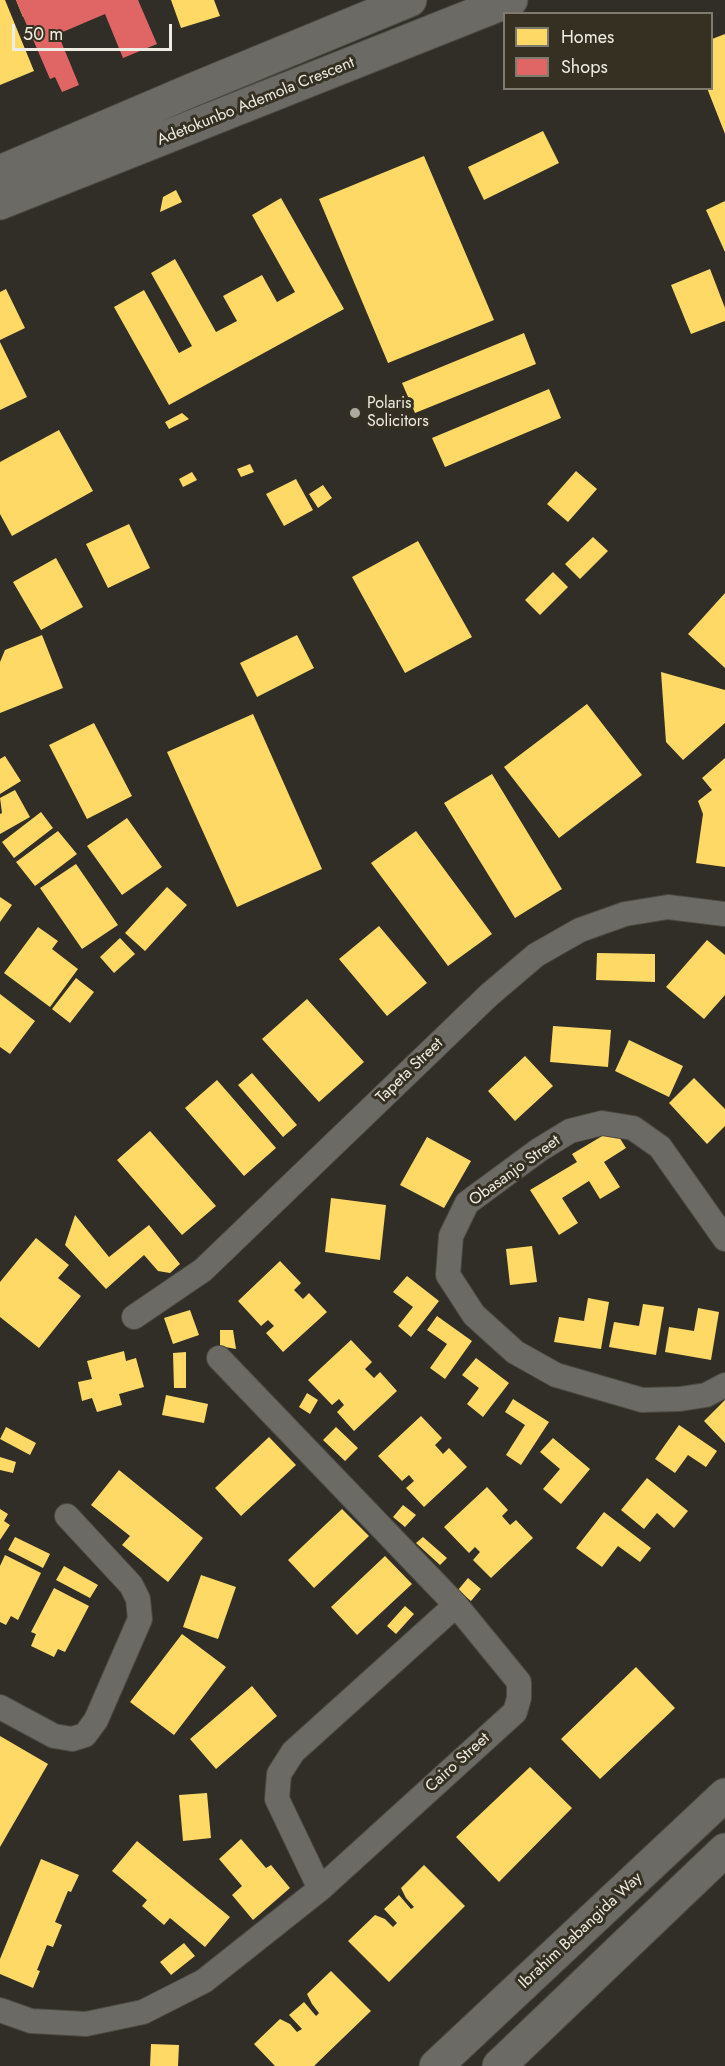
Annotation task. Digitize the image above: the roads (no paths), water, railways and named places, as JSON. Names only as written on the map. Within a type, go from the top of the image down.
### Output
[{"type":"main road","name":"Adetokunbo Ademola Crescent","points":[[0,172],[410,0]]},
{"type":"main road","name":"Adetokunbo Ademola Crescent","points":[[0,203],[511,0]]},
{"type":"main road","name":"Ibrahim Babangida Way","points":[[436,2066],[725,1795]]},
{"type":"main road","points":[[499,2066],[725,1850]]},
{"type":"street","name":"Tapeta Street","points":[[134,1317],[203,1270],[489,995],[536,956],[580,930],[625,914],[668,907],[725,914]]},
{"type":"street","name":"Obasanjo Street","points":[[725,1239],[660,1147],[633,1128],[602,1123],[570,1131],[538,1150],[467,1203],[451,1236],[448,1275],[474,1315],[515,1352],[556,1375],[642,1400],[680,1400],[706,1395],[725,1384]]},
{"type":"street","name":"Cairo Street","points":[[0,2010],[31,2021],[86,2024],[143,2012],[204,1981],[320,1889],[515,1712],[519,1698],[519,1682],[456,1605],[219,1358]]},
{"type":"street","points":[[0,1707],[54,1736],[72,1738],[85,1735],[96,1720],[140,1619],[138,1599],[131,1585],[67,1516]]},
{"type":"street","points":[[320,1889],[277,1799],[279,1774],[293,1752],[456,1605]]},
{"type":"place","name":"Polaris Solicitors","points":[[355,413]]}]
